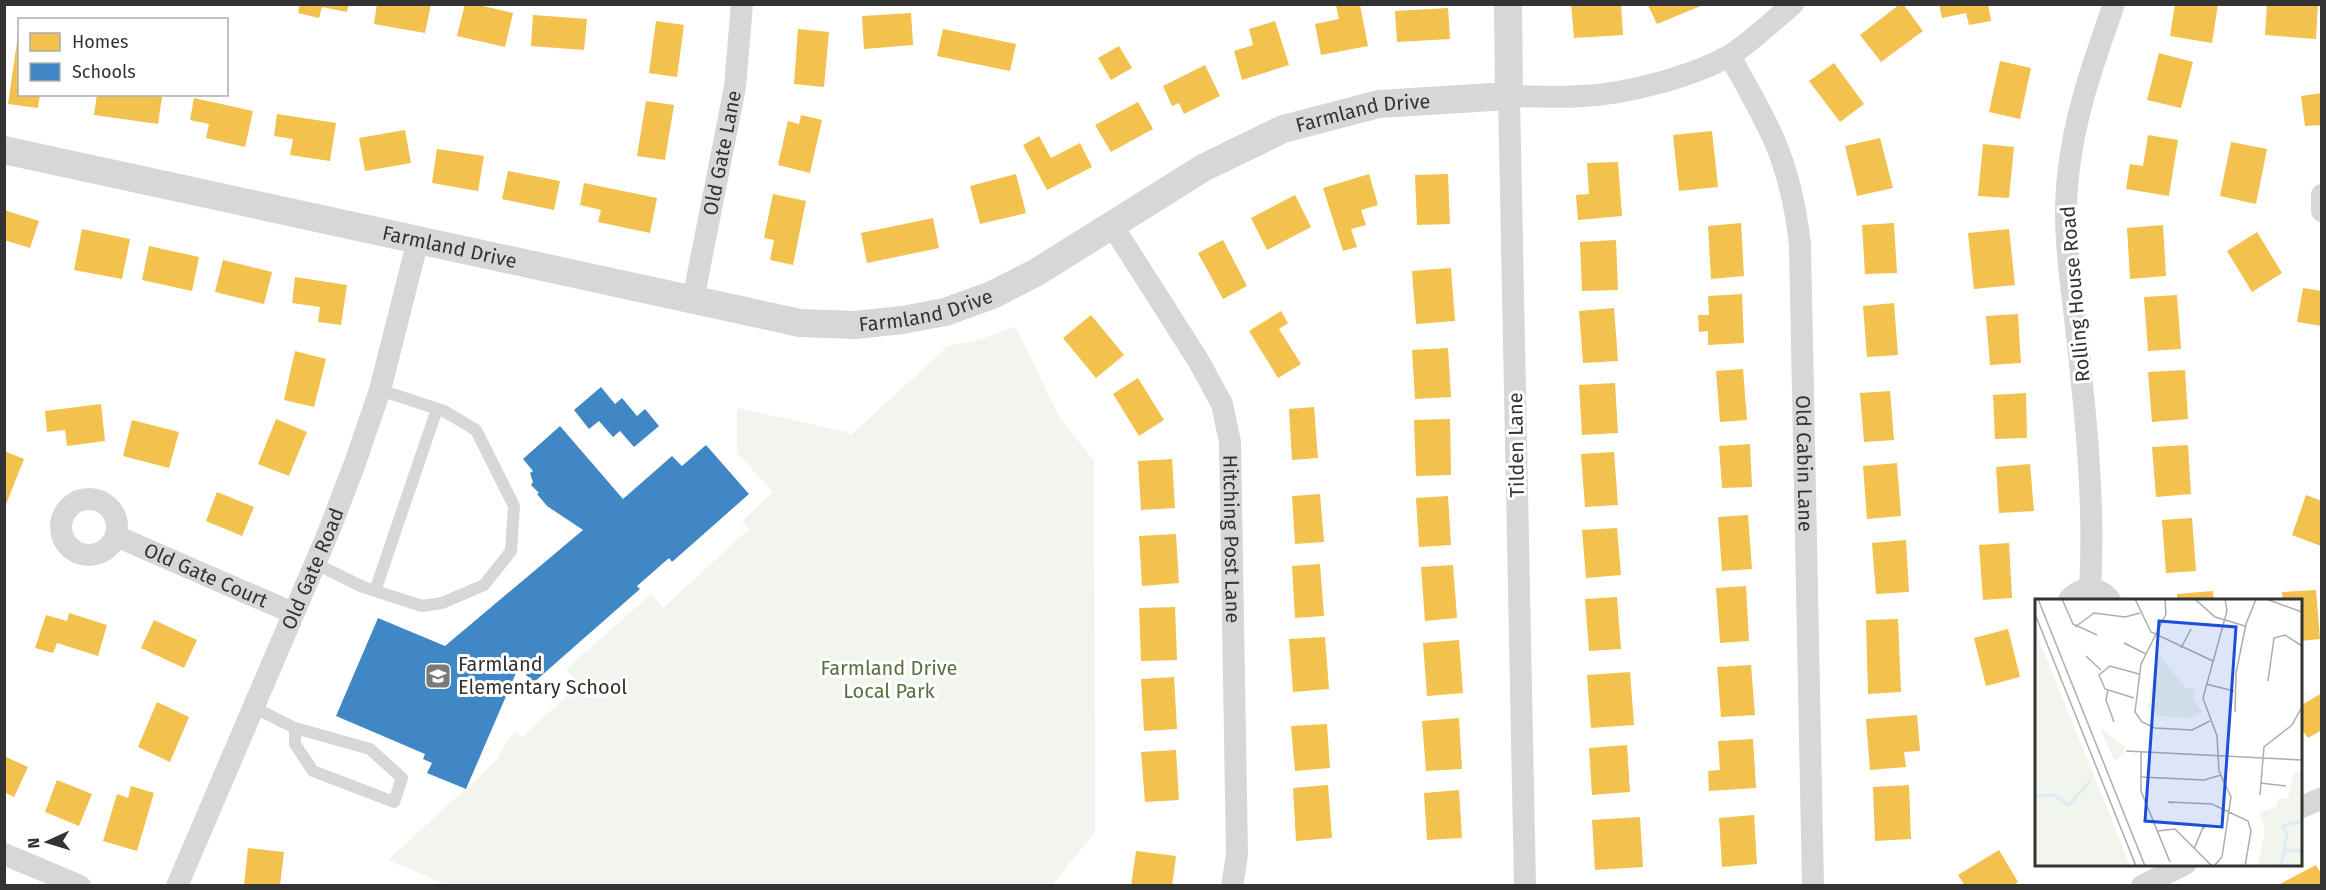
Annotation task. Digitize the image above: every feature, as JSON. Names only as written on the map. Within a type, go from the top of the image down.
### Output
[{"type":"street","name":"Old Gate Lane","points":[[693,300],[735,87],[742,4]]},
{"type":"street","name":"Tilden Lane","points":[[1508,4],[1525,885]]},
{"type":"street","name":"Farmland Drive","points":[[4,150],[800,323],[855,325],[934,314],[992,296],[1037,272],[1203,168],[1283,129],[1379,104],[1509,96],[1582,96],[1636,88],[1688,73],[1730,56],[1793,4]]},
{"type":"street","name":"Rolling House Road","points":[[2090,589],[2092,555],[2089,447],[2066,222],[2067,176],[2074,129],[2086,82],[2114,4]]},
{"type":"street","name":"Old Cabin Lane","points":[[1730,56],[1782,160],[1796,210],[1800,245],[1813,885]]},
{"type":"street","points":[[2322,195],[2320,201],[2322,211]]},
{"type":"street","name":"Hitching Post Lane","points":[[1112,225],[1198,360],[1222,404],[1227,424],[1230,442],[1237,855],[1232,885]]},
{"type":"street","name":"Old Gate Road","points":[[177,885],[355,463],[380,390],[418,240]]},
{"type":"street","name":"Old Gate Court","points":[[116,536],[293,613]]},
{"type":"street","points":[[2070,599],[2074,594],[2090,589],[2099,591],[2109,599]]},
{"type":"street","points":[[2302,808],[2322,798]]},
{"type":"street","points":[[4,854],[80,885]]},
{"type":"street","points":[[2142,885],[2181,866]]},
{"type":"lane","points":[[314,563],[375,591],[422,606],[442,603],[484,585],[511,551],[514,506],[476,430],[437,409],[380,390]]},
{"type":"lane","points":[[375,591],[437,409]]},
{"type":"lane","points":[[253,707],[295,728],[369,749],[402,778],[394,802],[313,771],[295,744],[295,728]]},
{"type":"green space","name":"Farmland Drive Local Park","points":[[1016,327],[1059,417],[1094,461],[1095,832],[1052,885],[450,886],[388,860],[497,760],[506,741],[516,731],[522,737],[579,685],[566,669],[651,594],[663,608],[749,529],[742,521],[773,492],[737,453],[737,408],[848,432],[850,436],[948,346],[978,340]]},
{"type":"building: Homes","points":[[300,4],[349,4],[347,12],[322,7],[319,18],[298,13]]},
{"type":"building: Homes","points":[[377,4],[431,4],[425,33],[374,24]]},
{"type":"building: Homes","points":[[465,4],[513,13],[505,47],[457,36]]},
{"type":"building: Homes","points":[[1571,4],[1621,4],[1623,35],[1574,38]]},
{"type":"building: Homes","points":[[1903,4],[1923,31],[1881,62],[1860,35]]},
{"type":"building: Homes","points":[[1939,4],[1988,4],[1991,21],[1969,25],[1966,13],[1942,18]]},
{"type":"building: Homes","points":[[2175,4],[2218,4],[2212,43],[2170,36]]},
{"type":"building: Homes","points":[[2267,4],[2318,4],[2316,39],[2265,35]]},
{"type":"building: Homes","points":[[1336,5],[1360,5],[1368,46],[1321,55],[1315,24],[1339,19]]},
{"type":"building: Homes","points":[[1648,5],[1703,5],[1657,24]]},
{"type":"building: Homes","points":[[1448,8],[1450,39],[1397,42],[1395,11]]},
{"type":"building: Homes","points":[[911,13],[913,45],[864,49],[862,16]]},
{"type":"building: Homes","points":[[533,15],[587,19],[584,50],[531,46]]},
{"type":"building: Homes","points":[[656,21],[684,25],[677,77],[649,73]]},
{"type":"building: Homes","points":[[1275,21],[1289,65],[1242,80],[1234,51],[1253,45],[1249,29]]},
{"type":"building: Homes","points":[[798,29],[829,32],[824,87],[794,84]]},
{"type":"building: Homes","points":[[943,29],[1016,44],[1010,71],[937,56]]},
{"type":"building: Homes","points":[[18,35],[18,96],[40,96],[38,108],[8,104]]},
{"type":"building: Homes","points":[[1119,46],[1132,68],[1111,80],[1098,58]]},
{"type":"building: Homes","points":[[2159,53],[2193,62],[2181,108],[2147,100]]},
{"type":"building: Homes","points":[[2000,61],[2031,68],[2020,119],[1989,112]]},
{"type":"building: Homes","points":[[1834,63],[1864,104],[1840,122],[1809,81]]},
{"type":"building: Homes","points":[[1205,65],[1220,96],[1184,114],[1179,103],[1172,106],[1163,86]]},
{"type":"building: Homes","points":[[2322,93],[2322,125],[2305,126],[2301,96]]},
{"type":"building: Homes","points":[[97,96],[162,97],[158,124],[94,115]]},
{"type":"building: Homes","points":[[194,98],[253,111],[245,147],[206,138],[209,124],[190,120]]},
{"type":"building: Homes","points":[[646,101],[674,105],[665,160],[637,156]]},
{"type":"building: Homes","points":[[1138,102],[1153,129],[1111,152],[1095,125]]},
{"type":"building: Homes","points":[[277,114],[336,123],[330,161],[290,155],[293,139],[274,136]]},
{"type":"building: Homes","points":[[801,115],[822,120],[810,173],[778,165],[788,121],[799,124]]},
{"type":"building: Homes","points":[[405,130],[411,163],[365,171],[359,138]]},
{"type":"building: Homes","points":[[1712,131],[1718,187],[1679,191],[1673,135]]},
{"type":"building: Homes","points":[[2148,135],[2178,140],[2169,196],[2126,189],[2130,164],[2143,166]]},
{"type":"building: Homes","points":[[1039,136],[1051,158],[1080,143],[1092,167],[1047,190],[1023,145]]},
{"type":"building: Homes","points":[[1880,138],[1893,188],[1857,196],[1845,146]]},
{"type":"building: Homes","points":[[2231,142],[2267,149],[2256,204],[2220,196]]},
{"type":"building: Homes","points":[[1983,144],[2014,147],[2009,198],[1978,196]]},
{"type":"building: Homes","points":[[437,149],[484,156],[478,191],[432,183]]},
{"type":"building: Homes","points":[[1618,162],[1622,216],[1578,220],[1576,195],[1589,194],[1587,163]]},
{"type":"building: Homes","points":[[508,171],[560,181],[554,210],[502,199]]},
{"type":"building: Homes","points":[[1016,174],[1026,213],[980,224],[970,186]]},
{"type":"building: Homes","points":[[1369,174],[1378,205],[1361,210],[1366,225],[1351,229],[1357,247],[1343,251],[1323,188]]},
{"type":"building: Homes","points":[[1448,174],[1450,224],[1417,225],[1415,175]]},
{"type":"building: Homes","points":[[584,183],[657,198],[650,233],[598,222],[601,210],[580,205]]},
{"type":"building: Homes","points":[[773,194],[806,201],[793,265],[770,260],[774,240],[764,238]]},
{"type":"building: Homes","points":[[1295,195],[1311,227],[1267,250],[1251,218]]},
{"type":"building: Homes","points":[[4,210],[39,221],[30,248],[4,240]]},
{"type":"building: Homes","points":[[933,218],[939,248],[867,263],[861,233]]},
{"type":"building: Homes","points":[[1741,223],[1744,276],[1711,279],[1708,226]]},
{"type":"building: Homes","points":[[1894,223],[1897,273],[1865,274],[1862,225]]},
{"type":"building: Homes","points":[[2163,225],[2166,276],[2130,279],[2127,228]]},
{"type":"building: Homes","points":[[82,229],[130,239],[122,279],[74,270]]},
{"type":"building: Homes","points":[[2009,229],[2015,285],[1974,289],[1968,233]]},
{"type":"building: Homes","points":[[2257,232],[2282,273],[2252,292],[2227,251]]},
{"type":"building: Homes","points":[[1223,240],[1247,286],[1223,299],[1198,253]]},
{"type":"building: Homes","points":[[1616,240],[1618,290],[1582,291],[1580,242]]},
{"type":"building: Homes","points":[[149,246],[199,257],[192,291],[142,280]]},
{"type":"building: Homes","points":[[223,260],[272,272],[264,304],[215,292]]},
{"type":"building: Homes","points":[[1451,268],[1455,321],[1416,324],[1412,271]]},
{"type":"building: Homes","points":[[295,277],[347,285],[341,325],[318,322],[320,307],[292,303]]},
{"type":"building: Homes","points":[[2303,288],[2322,291],[2322,326],[2297,322]]},
{"type":"building: Homes","points":[[1742,294],[1744,343],[1708,345],[1708,331],[1699,332],[1698,315],[1709,315],[1708,296]]},
{"type":"building: Homes","points":[[2177,295],[2181,349],[2148,351],[2144,297]]},
{"type":"building: Homes","points":[[1894,303],[1898,355],[1867,357],[1863,306]]},
{"type":"building: Homes","points":[[1614,308],[1618,361],[1583,363],[1579,311]]},
{"type":"building: Homes","points":[[1281,311],[1288,323],[1279,329],[1301,364],[1278,378],[1249,331]]},
{"type":"building: Homes","points":[[2018,314],[2021,363],[1990,365],[1986,316]]},
{"type":"building: Homes","points":[[1091,315],[1124,355],[1096,378],[1063,338]]},
{"type":"building: Homes","points":[[1448,348],[1451,397],[1415,399],[1412,350]]},
{"type":"building: Homes","points":[[295,351],[326,359],[314,407],[284,400]]},
{"type":"building: Homes","points":[[1743,369],[1747,420],[1720,422],[1716,371]]},
{"type":"building: Homes","points":[[2185,370],[2188,419],[2152,422],[2148,372]]},
{"type":"building: Homes","points":[[1138,378],[1164,420],[1139,436],[1113,394]]},
{"type":"building: Homes","points":[[1615,383],[1618,433],[1582,435],[1579,385]]},
{"type":"building: Homes","points":[[1890,391],[1894,440],[1864,442],[1860,393]]},
{"type":"building: Homes","points":[[2026,393],[2027,438],[1995,439],[1993,395]]},
{"type":"building: Homes","points":[[101,404],[105,441],[67,446],[65,430],[47,432],[45,411]]},
{"type":"building: Homes","points":[[1314,407],[1318,458],[1292,460],[1289,409]]},
{"type":"building: Homes","points":[[276,419],[307,432],[289,476],[258,464]]},
{"type":"building: Homes","points":[[1450,419],[1451,475],[1416,476],[1414,420]]},
{"type":"building: Homes","points":[[132,420],[179,432],[169,468],[123,456]]},
{"type":"building: Homes","points":[[1750,444],[1752,487],[1722,488],[1719,446]]},
{"type":"building: Homes","points":[[2188,445],[2191,494],[2156,497],[2152,447]]},
{"type":"building: Homes","points":[[4,451],[24,459],[5,507],[4,507]]},
{"type":"building: Homes","points":[[1614,452],[1618,505],[1585,507],[1581,454]]},
{"type":"building: Homes","points":[[1172,459],[1175,508],[1141,510],[1138,461]]},
{"type":"building: Homes","points":[[1897,463],[1901,516],[1867,519],[1863,466]]},
{"type":"building: Homes","points":[[2030,464],[2034,511],[1999,513],[1996,467]]},
{"type":"building: Homes","points":[[217,492],[254,507],[242,536],[206,521]]},
{"type":"building: Homes","points":[[1320,494],[1324,542],[1295,544],[1292,496]]},
{"type":"building: Homes","points":[[2306,495],[2322,501],[2321,546],[2292,535]]},
{"type":"building: Homes","points":[[1448,496],[1451,545],[1419,547],[1416,498]]},
{"type":"building: Homes","points":[[1748,515],[1752,569],[1722,571],[1718,517]]},
{"type":"building: Homes","points":[[2192,518],[2196,571],[2166,573],[2162,520]]},
{"type":"building: Homes","points":[[1617,528],[1621,575],[1586,578],[1582,530]]},
{"type":"building: Homes","points":[[1176,534],[1179,583],[1142,586],[1139,536]]},
{"type":"building: Homes","points":[[1906,540],[1909,592],[1876,594],[1872,543]]},
{"type":"building: Homes","points":[[2009,543],[2012,598],[1983,600],[1979,545]]},
{"type":"building: Homes","points":[[1320,564],[1324,616],[1295,618],[1292,566]]},
{"type":"building: Homes","points":[[1453,565],[1457,618],[1425,621],[1421,567]]},
{"type":"building: Homes","points":[[1746,586],[1749,641],[1720,643],[1716,588]]},
{"type":"building: Homes","points":[[2316,590],[2320,639],[2302,641],[2302,599],[2283,599],[2282,592]]},
{"type":"building: Homes","points":[[2213,591],[2214,599],[2177,599],[2177,594]]},
{"type":"building: Homes","points":[[1617,597],[1621,649],[1589,651],[1585,599]]},
{"type":"building: Homes","points":[[1175,607],[1177,660],[1141,661],[1139,608]]},
{"type":"building: Homes","points":[[69,613],[107,625],[98,656],[57,643],[53,653],[35,648],[46,615],[67,621]]},
{"type":"building: Homes","points":[[1898,619],[1901,692],[1868,694],[1866,620]]},
{"type":"building: Homes","points":[[154,620],[197,640],[184,668],[141,648]]},
{"type":"building: Homes","points":[[2008,629],[2020,677],[1986,686],[1974,638]]},
{"type":"building: Homes","points":[[1325,637],[1329,689],[1293,692],[1289,639]]},
{"type":"building: Homes","points":[[1459,640],[1463,693],[1427,696],[1423,643]]},
{"type":"building: Homes","points":[[1751,665],[1755,715],[1721,717],[1717,667]]},
{"type":"building: Homes","points":[[1630,672],[1634,725],[1591,728],[1587,675]]},
{"type":"building: Homes","points":[[1174,677],[1177,729],[1144,731],[1141,679]]},
{"type":"building: Homes","points":[[2322,693],[2322,730],[2308,738],[2302,729],[2302,705]]},
{"type":"building: Homes","points":[[157,702],[189,717],[170,762],[138,747]]},
{"type":"building: Homes","points":[[1917,715],[1920,751],[1904,752],[1906,767],[1870,770],[1866,719]]},
{"type":"building: Homes","points":[[1459,718],[1462,769],[1426,771],[1422,721]]},
{"type":"building: Homes","points":[[1327,724],[1330,768],[1295,771],[1291,726]]},
{"type":"building: Homes","points":[[1753,739],[1756,788],[1709,791],[1708,771],[1720,770],[1718,741]]},
{"type":"building: Homes","points":[[1627,745],[1630,792],[1592,795],[1589,748]]},
{"type":"building: Homes","points":[[1176,750],[1179,800],[1145,802],[1141,752]]},
{"type":"building: Homes","points":[[4,756],[28,767],[14,797],[4,792]]},
{"type":"building: Homes","points":[[57,780],[92,794],[79,826],[45,812]]},
{"type":"building: Homes","points":[[1328,785],[1332,838],[1296,841],[1293,788]]},
{"type":"building: Homes","points":[[1909,785],[1911,839],[1875,841],[1873,787]]},
{"type":"building: Homes","points":[[131,786],[154,793],[137,851],[103,841],[117,794],[128,798]]},
{"type":"building: Homes","points":[[1459,790],[1462,838],[1427,840],[1424,793]]},
{"type":"building: Homes","points":[[1754,815],[1757,864],[1722,867],[1719,818]]},
{"type":"building: Homes","points":[[1640,817],[1643,867],[1595,870],[1592,820]]},
{"type":"building: Homes","points":[[248,848],[284,852],[280,886],[244,886]]},
{"type":"building: Homes","points":[[1999,850],[2018,882],[2013,886],[1965,886],[1958,875]]},
{"type":"building: Homes","points":[[1136,851],[1176,856],[1172,886],[1131,886]]},
{"type":"building: Homes","points":[[2316,865],[2322,875],[2322,886],[2276,886]]},
{"type":"building: Schools","points":[[601,387],[615,404],[622,398],[637,416],[645,409],[659,426],[634,447],[620,431],[613,437],[599,421],[589,429],[574,410]]},
{"type":"building: Schools","name":"Farmland Elementary School","points":[[560,426],[623,499],[672,456],[682,466],[706,445],[749,494],[672,562],[669,558],[637,586],[640,589],[533,683],[519,666],[466,789],[427,773],[432,763],[423,759],[425,754],[336,716],[378,618],[445,646],[583,530],[547,506],[531,485],[533,482],[530,473],[533,471],[523,459]]},
{"type":"place","name":"Farmland Elementary School","points":[[438,676]]}]
